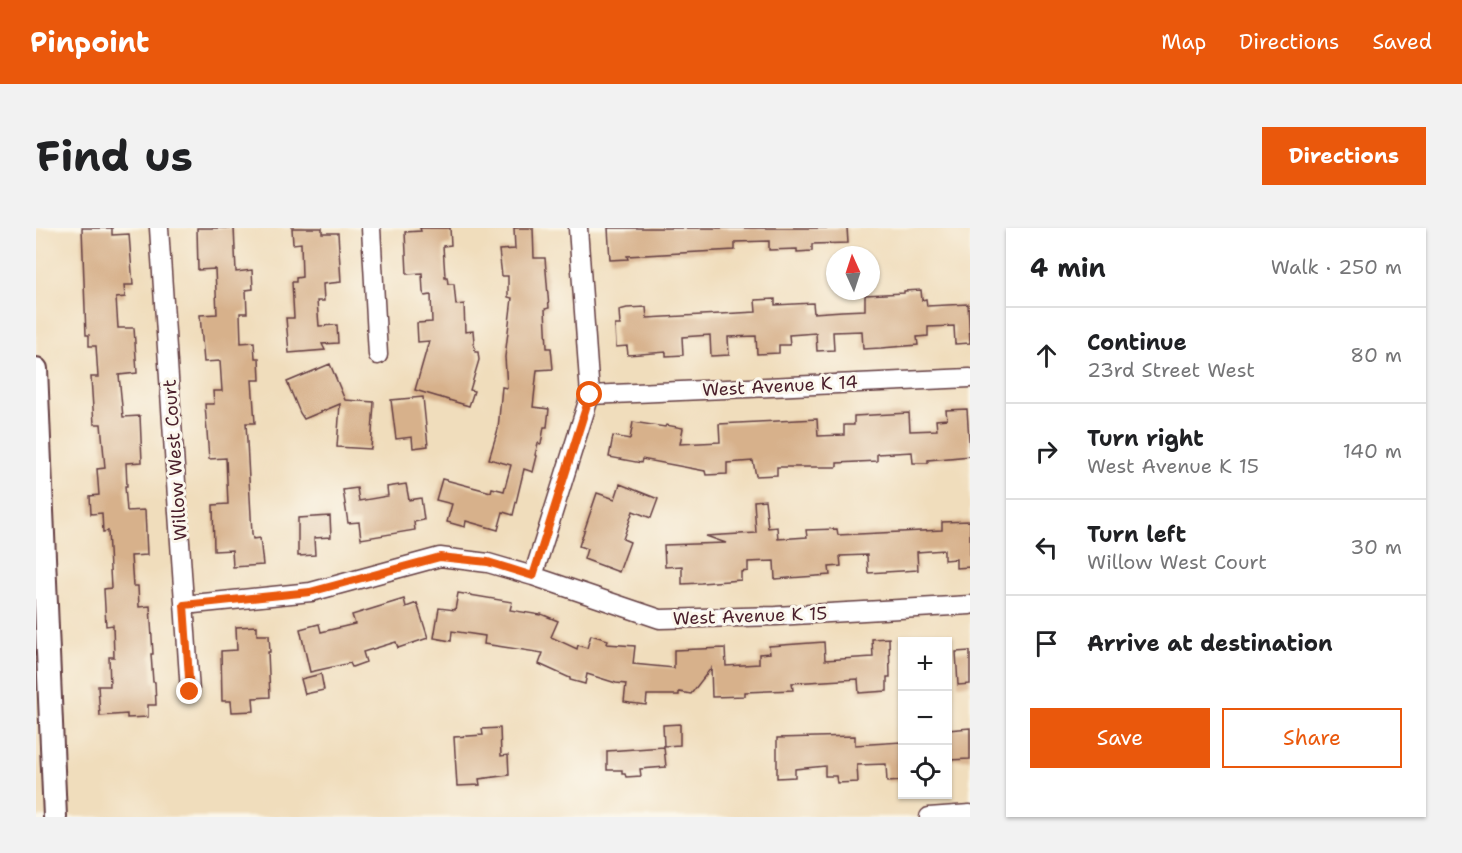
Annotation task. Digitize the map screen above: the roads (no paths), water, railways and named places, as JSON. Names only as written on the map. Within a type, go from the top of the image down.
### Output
[{"type":"street","name":"Willow West Court","points":[[159,228],[190,692]]},
{"type":"street","points":[[371,228],[378,355]]},
{"type":"street","points":[[533,576],[590,395],[578,228]]},
{"type":"street","points":[[36,369],[55,817]]},
{"type":"street","name":"West Avenue K 14","points":[[590,395],[970,378]]},
{"type":"street","name":"West Avenue K 15","points":[[184,605],[310,592],[440,557],[488,562],[660,619],[776,616],[970,605]]},
{"type":"street","points":[[929,817],[970,814]]}]
